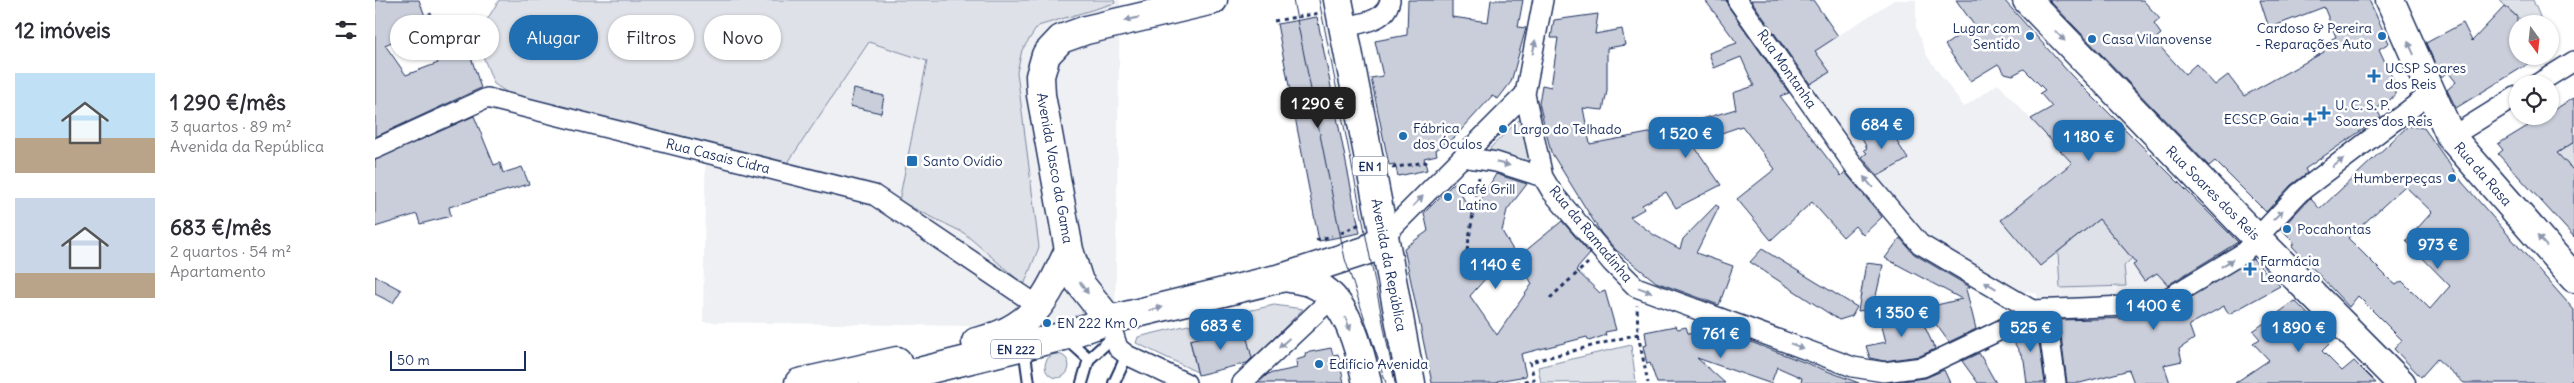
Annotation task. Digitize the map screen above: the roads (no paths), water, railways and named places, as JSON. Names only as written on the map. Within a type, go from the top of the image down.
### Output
[{"type":"main road","name":"Avenida Vasco da Gama","points":[[1111,329],[1079,282],[1069,250],[1041,95],[1040,76],[1046,55],[1061,40],[1086,30],[1213,0]]},
{"type":"main road","name":"Rua Soares dos Reis","points":[[2027,0],[2257,238],[2401,383]]},
{"type":"main road","name":"Rua da Rasa","points":[[2390,0],[2451,137],[2574,278]]},
{"type":"main road","name":"Avenida da República","points":[[1336,13],[1374,229],[1411,383]]},
{"type":"main road","points":[[1285,277],[1368,250],[1374,229]]},
{"type":"main road","name":"Avenida Vasco da Gama","points":[[799,383],[997,338],[1021,324],[1040,307],[1069,250]]},
{"type":"main road","points":[[1285,277],[1313,284],[1332,298],[1343,314],[1362,360],[1367,383]]},
{"type":"main road","name":"EN 222","points":[[874,383],[1064,336],[1111,329],[1285,277]]},
{"type":"street","points":[[1336,13],[1374,20],[1383,14],[1390,0]]},
{"type":"street","points":[[1543,0],[1525,94],[1543,176]]},
{"type":"street","name":"Rua Montanha","points":[[1737,0],[1855,167],[1920,244],[2039,310]]},
{"type":"street","points":[[2551,75],[2574,61]]},
{"type":"street","points":[[2057,383],[2039,310],[2158,303],[2243,253],[2299,193],[2431,93]]},
{"type":"street","points":[[1374,229],[1462,157],[1525,94]]},
{"type":"street","name":"Rua Casais Cidra","points":[[375,149],[487,98],[874,195],[1040,307]]},
{"type":"street","points":[[2451,137],[2509,101]]},
{"type":"street","points":[[1462,157],[1482,159],[1522,168],[1543,176]]},
{"type":"street","name":"Rua da Ramadinha","points":[[1543,176],[1552,192],[1601,250],[1636,287],[1853,367],[1884,372],[1923,367],[2039,310]]},
{"type":"street","points":[[1242,383],[1332,298]]},
{"type":"street","points":[[1111,329],[1118,348],[1186,383]]},
{"type":"lane","points":[[1082,383],[1089,359],[1111,329]]},
{"type":"lane","points":[[1064,336],[1089,359]]},
{"type":"lane","points":[[1024,346],[1030,383]]},
{"type":"lane","points":[[1114,383],[1127,354]]},
{"type":"tram line","points":[[1293,0],[1345,259],[1386,383]]},
{"type":"tram line","points":[[1319,0],[1395,383]]},
{"type":"place","name":"Lugar com Sentido","points":[[2030,36]]},
{"type":"place","name":"Cardoso & Pereira - Reparações Auto","points":[[2382,36]]},
{"type":"place","name":"Casa Vilanovense","points":[[2092,39]]},
{"type":"place","name":"UCSP Soares dos Reis","points":[[2374,76]]},
{"type":"place","name":"U. C. S. P. Soares dos Reis","points":[[2324,113]]},
{"type":"place","name":"ECSCP Gaia","points":[[2310,119]]},
{"type":"place","name":"Largo do Telhado","points":[[1503,129]]},
{"type":"place","name":"Fábrica dos Óculos","points":[[1403,136]]},
{"type":"place","name":"Santo Ovídio","points":[[912,161]]},
{"type":"place","name":"Humberpeças","points":[[2452,178]]},
{"type":"place","name":"Café Grill Latino","points":[[1448,197]]},
{"type":"place","name":"Pocahontas","points":[[2287,229]]},
{"type":"place","name":"Farmácia Leonardo","points":[[2250,269]]},
{"type":"place","name":"EN 222 Km 0","points":[[1047,323]]},
{"type":"place","name":"Edifício Avenida","points":[[1319,364]]}]
